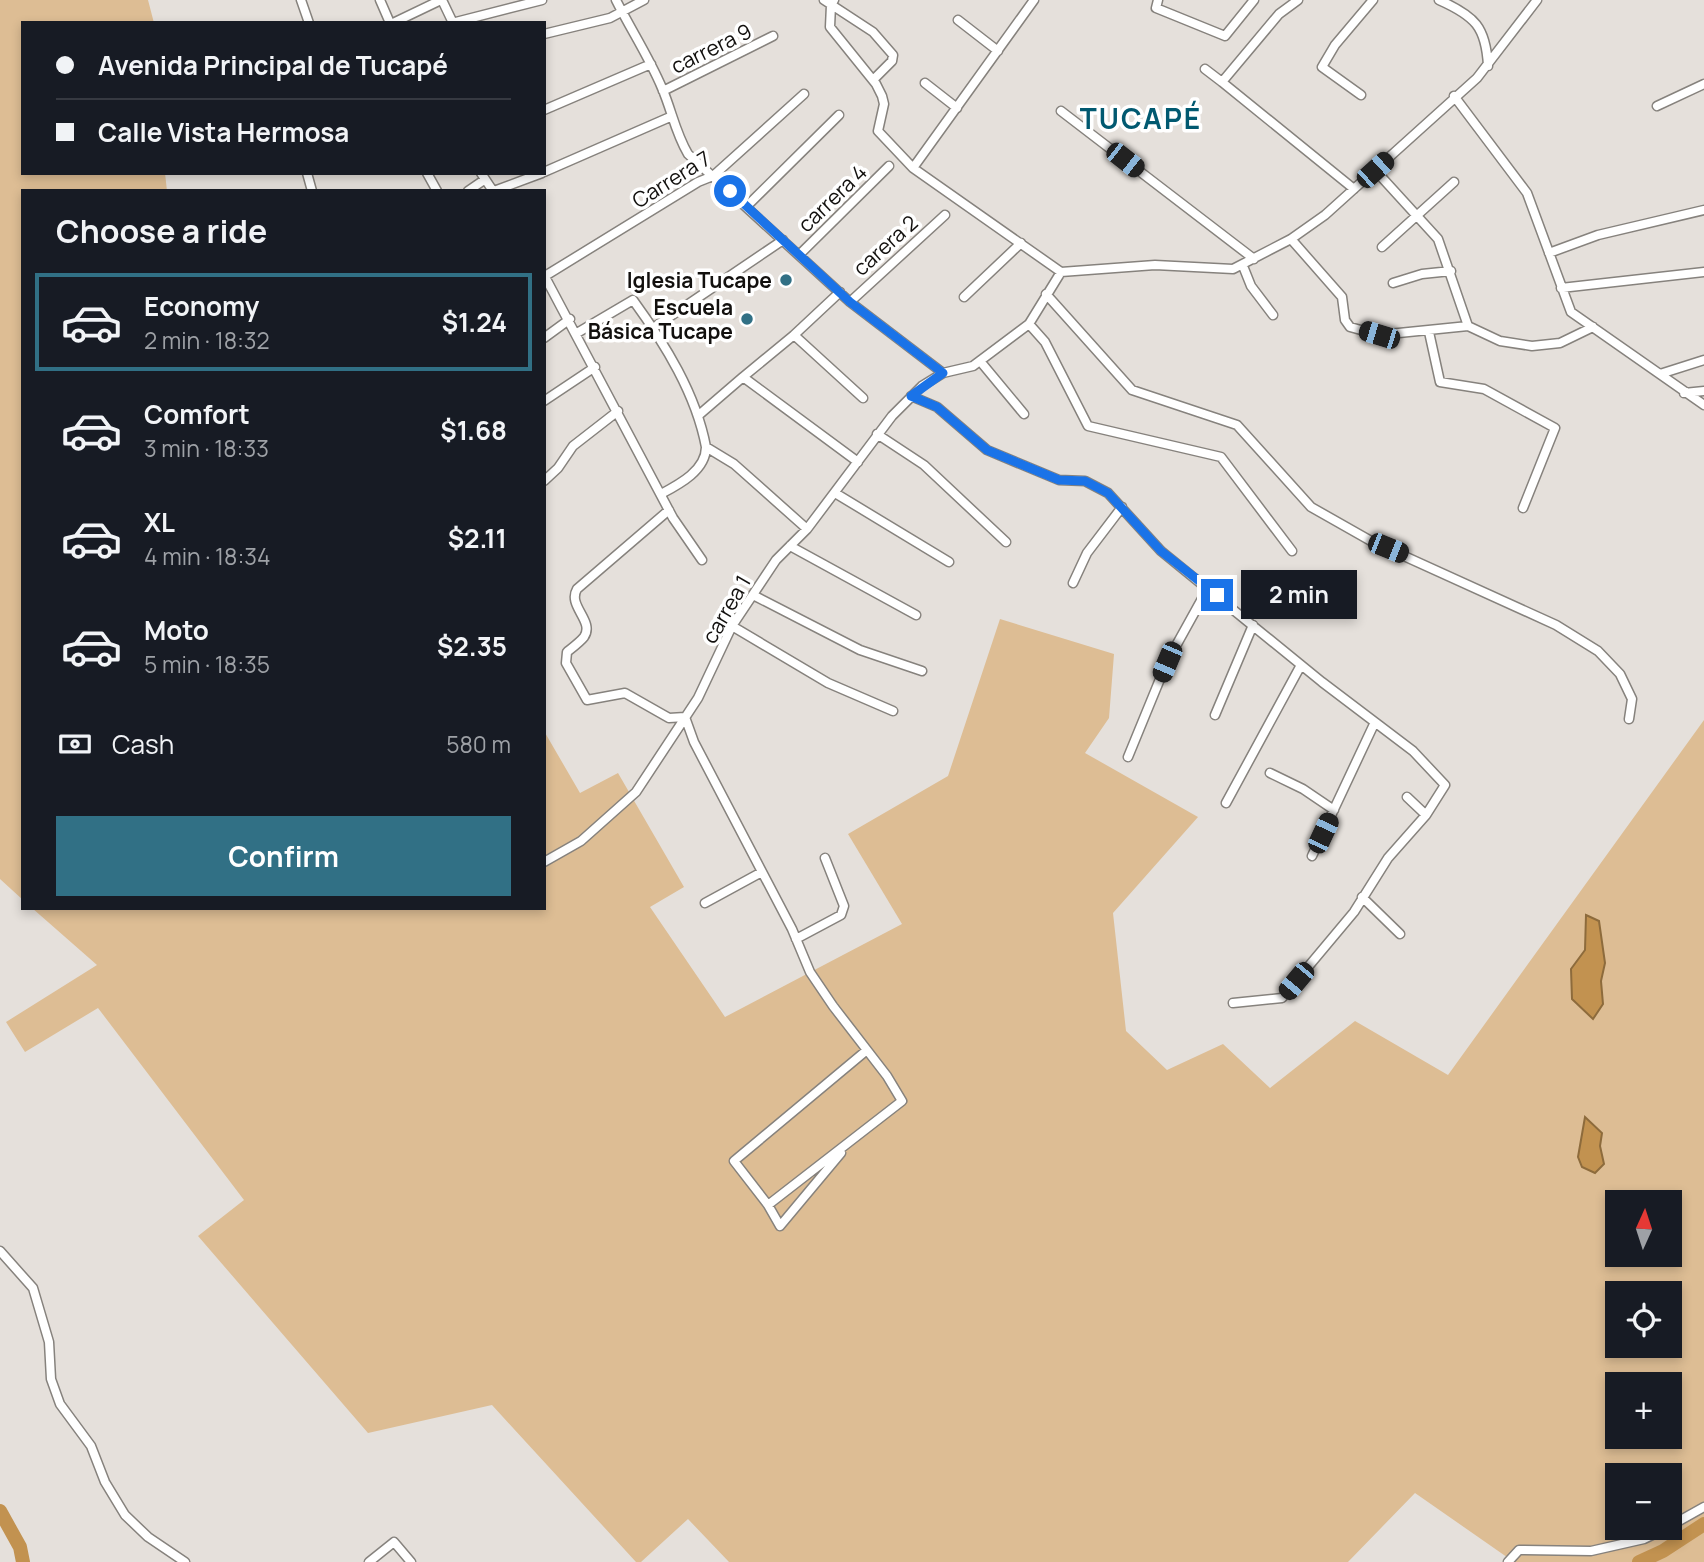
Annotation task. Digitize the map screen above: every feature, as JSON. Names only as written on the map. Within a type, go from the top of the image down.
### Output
[{"type":"street","points":[[301,0],[308,21]]},
{"type":"street","points":[[380,0],[390,21]]},
{"type":"street","points":[[395,21],[441,0],[451,21]]},
{"type":"street","points":[[460,21],[542,0]]},
{"type":"street","points":[[616,0],[651,64],[663,91],[670,117],[688,154],[748,205],[850,302],[943,373]]},
{"type":"street","points":[[546,34],[610,18],[644,0]]},
{"type":"street","points":[[913,168],[1034,0]]},
{"type":"street","points":[[1158,0],[1156,8],[1225,36],[1254,0]]},
{"type":"street","points":[[1222,82],[1279,14],[1298,0]]},
{"type":"street","points":[[1361,94],[1322,67],[1335,45],[1373,0]]},
{"type":"street","points":[[1439,0],[1456,8],[1483,32],[1488,66]]},
{"type":"street","points":[[830,2],[830,27],[873,80],[884,104],[878,131],[913,168],[1061,272],[1155,265],[1222,270],[1243,266],[1291,239],[1354,189],[1488,66],[1504,40],[1537,0]]},
{"type":"street","points":[[830,2],[873,32],[893,55],[892,61],[873,80]]},
{"type":"street","points":[[958,20],[998,51]]},
{"type":"street","name":"carrera 9","points":[[663,91],[774,36]]},
{"type":"street","points":[[546,109],[651,64]]},
{"type":"street","points":[[1205,69],[1354,189]]},
{"type":"street","points":[[925,83],[957,108]]},
{"type":"street","points":[[1657,106],[1704,84]]},
{"type":"street","name":"Carrera 7","points":[[546,274],[698,181],[713,176],[804,94]]},
{"type":"street","points":[[1454,96],[1527,193],[1571,312],[1704,405]]},
{"type":"street","points":[[1061,111],[1254,259]]},
{"type":"street","points":[[748,205],[839,115]]},
{"type":"street","points":[[546,172],[670,117]]},
{"type":"street","name":"carrera 4","points":[[799,255],[889,166]]},
{"type":"street","points":[[1375,170],[1418,213],[1438,239],[1468,326]]},
{"type":"street","points":[[499,189],[537,175]]},
{"type":"street","points":[[470,189],[483,177]]},
{"type":"street","points":[[1382,247],[1454,182]]},
{"type":"street","points":[[1549,253],[1598,235],[1704,210]]},
{"type":"street","name":"carera 2","points":[[850,302],[945,215]]},
{"type":"street","points":[[1291,239],[1342,297],[1345,320],[1350,327],[1379,335],[1468,326],[1500,341],[1532,346],[1560,342],[1593,327]]},
{"type":"street","points":[[653,328],[783,240]]},
{"type":"street","points":[[964,297],[1021,243]]},
{"type":"street","points":[[1243,266],[1251,286],[1273,315]]},
{"type":"street","points":[[1393,283],[1415,276],[1451,271]]},
{"type":"street","points":[[1024,414],[981,361],[1029,324],[1061,272]]},
{"type":"street","points":[[1561,288],[1704,272]]},
{"type":"street","points":[[546,277],[669,510],[702,560]]},
{"type":"street","points":[[700,414],[794,335],[840,292]]},
{"type":"street","points":[[1046,294],[1132,390],[1237,425],[1311,507],[1324,516],[1371,541],[1556,625],[1598,651],[1620,674],[1632,699],[1629,719]]},
{"type":"street","points":[[577,333],[633,300],[653,328],[700,414],[706,459],[661,494]]},
{"type":"street","points":[[546,337],[570,319]]},
{"type":"street","points":[[1029,324],[1045,341],[1088,426],[1221,457],[1292,551]]},
{"type":"street","points":[[1429,332],[1440,382],[1484,389],[1555,428],[1523,508]]},
{"type":"street","points":[[794,335],[863,398]]},
{"type":"street","points":[[1660,374],[1704,360]]},
{"type":"street","name":"carrea 1","points":[[546,861],[581,841],[636,792],[698,698],[732,626],[877,434],[911,396],[943,373],[981,361]]},
{"type":"street","points":[[546,400],[594,367]]},
{"type":"street","points":[[743,377],[858,462]]},
{"type":"street","points":[[1684,393],[1704,391]]},
{"type":"street","points":[[911,396],[937,407],[987,450],[1059,480],[1085,481],[1108,493],[1161,551],[1301,665],[1413,751],[1445,785],[1426,815],[1388,858],[1354,912],[1282,998],[1233,1003]]},
{"type":"street","points":[[546,479],[558,468],[573,446],[618,411]]},
{"type":"street","points":[[877,434],[925,464],[1006,542]]},
{"type":"street","points":[[706,447],[720,453],[807,529]]},
{"type":"street","points":[[835,493],[949,562]]},
{"type":"street","points":[[1073,583],[1087,553],[1122,508]]},
{"type":"street","points":[[669,510],[577,589],[574,594],[575,605],[586,629],[585,636],[567,653],[566,663],[587,700],[625,693],[669,718],[685,717],[694,742],[818,984],[901,1101],[768,1205]]},
{"type":"street","points":[[790,546],[916,615]]},
{"type":"street","points":[[1128,757],[1167,662],[1208,588]]},
{"type":"street","points":[[753,595],[860,650],[922,671]]},
{"type":"street","points":[[1214,715],[1253,625]]},
{"type":"street","points":[[732,626],[828,683],[893,710]]},
{"type":"street","points":[[1226,803],[1243,778],[1301,665]]},
{"type":"street","points":[[1312,856],[1375,722]]},
{"type":"street","points":[[1270,773],[1303,789],[1334,810]]},
{"type":"street","points":[[1407,797],[1426,815]]},
{"type":"street","points":[[796,939],[841,915],[844,906],[825,858]]},
{"type":"street","points":[[705,903],[760,873]]},
{"type":"street","points":[[1362,897],[1400,934]]},
{"type":"street","points":[[852,1140],[780,1226],[768,1205],[734,1161],[867,1050]]},
{"type":"street","points":[[0,1251],[33,1289],[43,1315],[49,1342],[51,1379],[60,1404],[91,1446],[104,1482],[125,1515],[148,1537],[185,1562]]},
{"type":"street","points":[[1682,1519],[1704,1507]]},
{"type":"street","points":[[1508,1562],[1519,1549],[1591,1551],[1640,1540]]},
{"type":"street","points":[[369,1562],[394,1542],[411,1562]]},
{"type":"shaded area","points":[[0,0],[148,0],[153,21],[21,21],[21,175],[165,175],[167,189],[21,189],[21,898],[0,879]]},
{"type":"shaded area","points":[[1000,619],[1114,654],[1109,718],[1085,753],[1198,817],[1113,913],[1126,1031],[1167,1070],[1223,1044],[1270,1088],[1355,1021],[1448,1075],[1704,720],[1704,1562],[1514,1562],[1415,1493],[1348,1562],[729,1562],[688,1519],[641,1562],[636,1562],[492,1405],[368,1433],[198,1236],[244,1200],[98,1008],[25,1052],[6,1022],[97,965],[34,910],[546,910],[546,734],[580,793],[618,773],[684,887],[650,907],[725,1017],[902,924],[848,834],[948,776]]},
{"type":"shaded area","points":[[1586,915],[1599,921],[1605,963],[1601,981],[1603,1004],[1593,1019],[1572,999],[1571,969],[1585,950]]},
{"type":"shaded area","points":[[1585,1117],[1602,1133],[1600,1146],[1604,1164],[1595,1173],[1582,1167],[1578,1157]]},
{"type":"waterway","points":[[0,1511],[20,1547],[23,1562]]},
{"type":"waterway","points":[[1639,1562],[1663,1551],[1704,1524]]},
{"type":"place","name":"Iglesia Tucape","points":[[786,280]]},
{"type":"place","name":"Escuela Básica Tucape","points":[[747,319]]},
{"type":"district","name":"TUCAPÉ","points":[[1141,118]]},
{"type":"route","points":[[730,191],[850,302],[887,333],[943,373],[911,396],[937,407],[987,450],[1059,480],[1085,481],[1108,493],[1161,551],[1217,595]]}]
